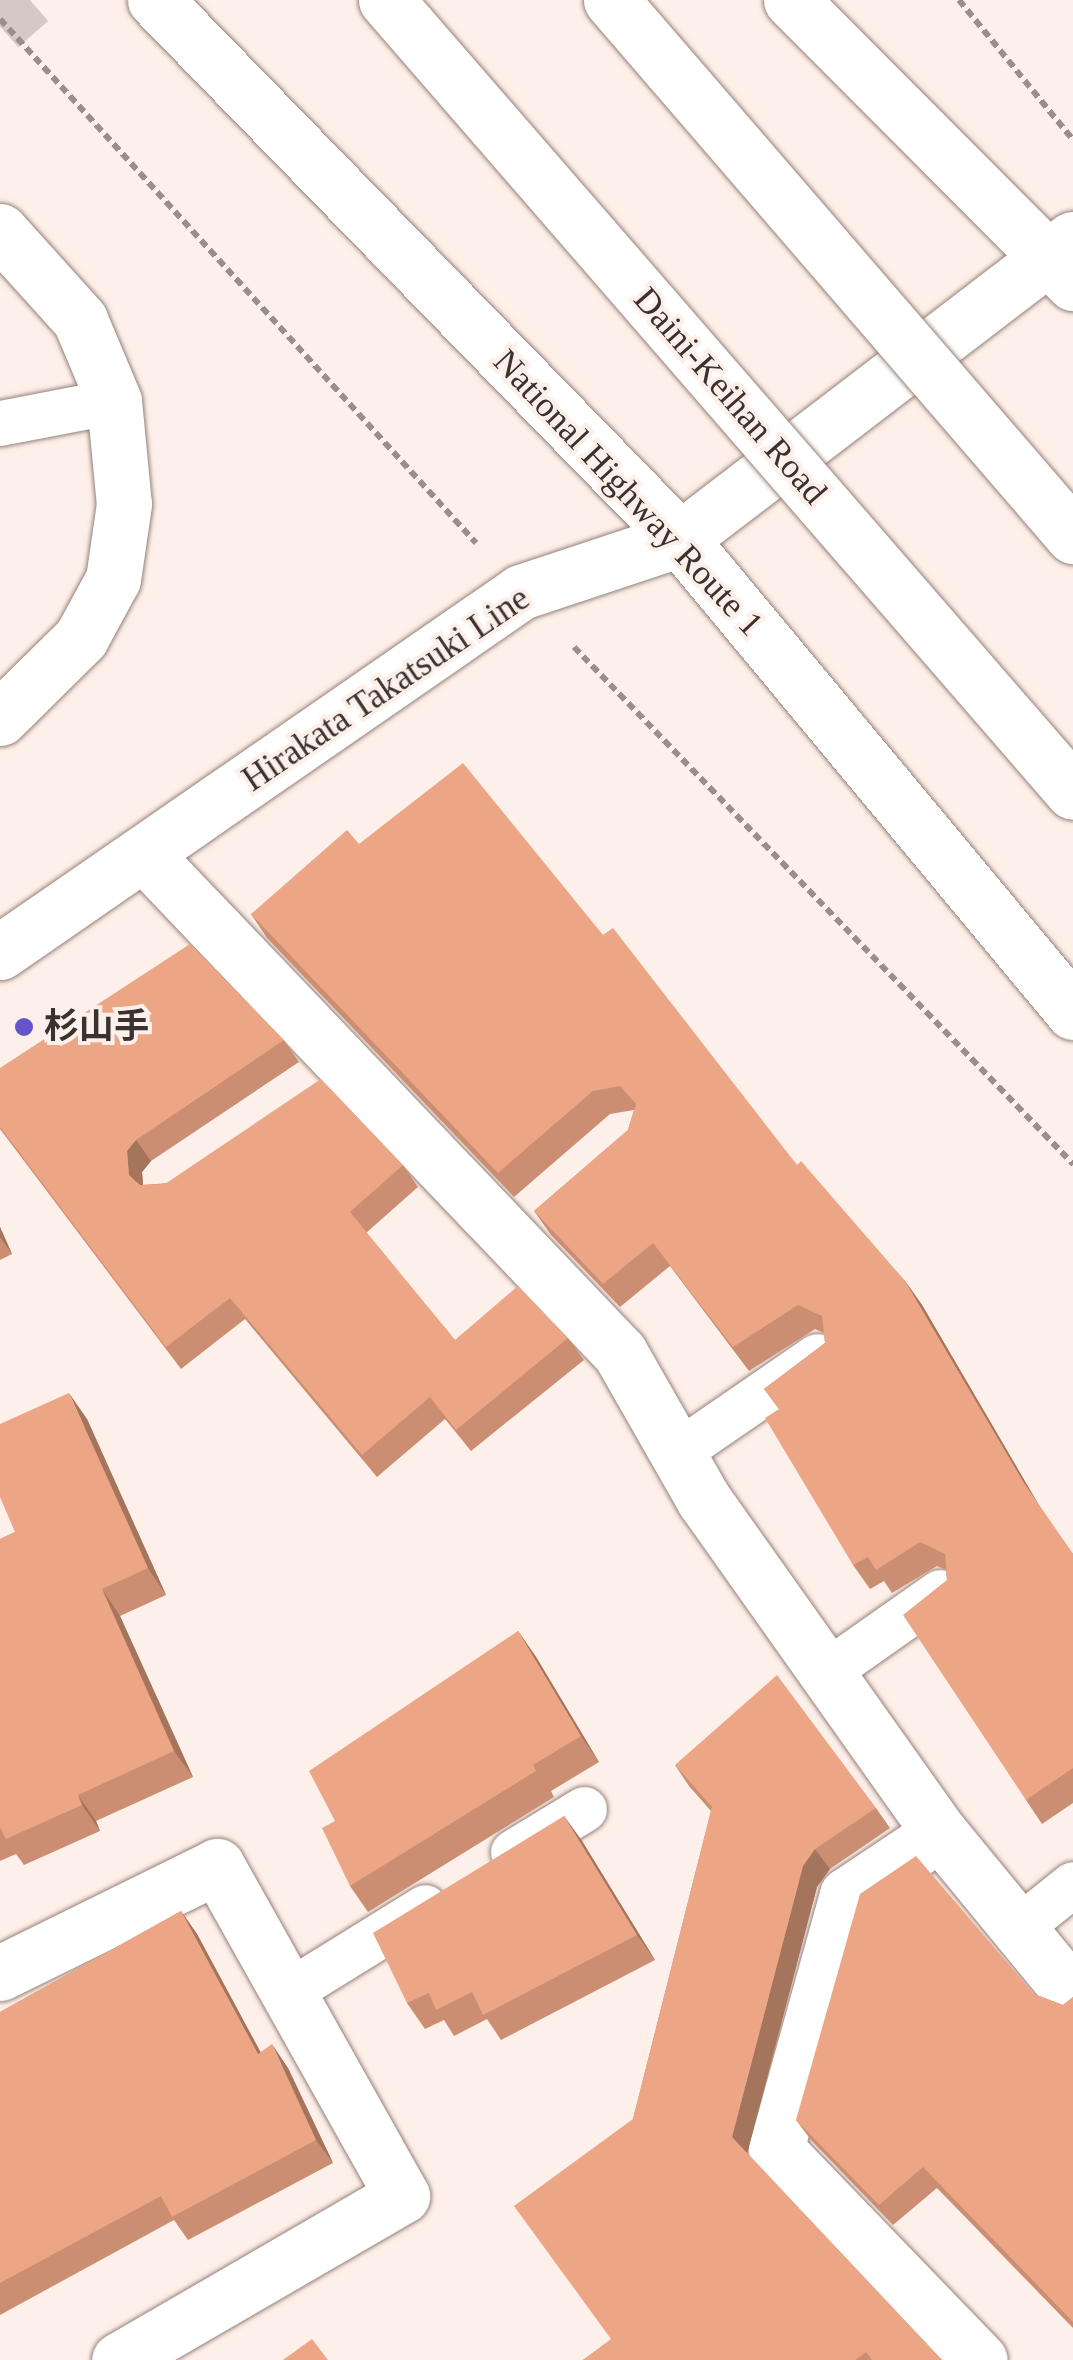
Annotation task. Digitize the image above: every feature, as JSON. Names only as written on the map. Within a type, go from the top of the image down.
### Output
[{"type":"main road","name":"National Highway Route 1","points":[[155,0],[680,539],[1073,1012]]},
{"type":"main road","name":"Daini-Keihan Road","points":[[386,0],[1073,792]]},
{"type":"main road","points":[[611,0],[1073,536]]},
{"type":"main road","points":[[792,0],[1065,260]]},
{"type":"main road","points":[[0,231],[80,320],[114,401],[124,504],[113,579],[81,638],[0,718]]},
{"type":"main road","name":"Hirakata Takatsuki Line","points":[[0,952],[521,592],[680,539],[1065,260]]},
{"type":"main road","points":[[144,854],[327,1075],[523,1224],[620,1354],[676,1453],[940,1833],[1073,1995]]},
{"type":"main road","points":[[940,1833],[847,1894],[776,2150],[980,2360]]},
{"type":"main road","points":[[0,1973],[218,1866],[402,2196],[119,2360]]},
{"type":"lane","points":[[0,423],[114,401]]},
{"type":"lane","points":[[676,1453],[818,1354]]},
{"type":"lane","points":[[826,1672],[940,1592]]},
{"type":"lane","points":[[288,1992],[584,1808]]},
{"type":"lane","points":[[1018,1928],[1073,1884]]},
{"type":"path","points":[[958,0],[1073,140]]},
{"type":"building","points":[[463,763],[603,935],[613,928],[797,1165],[801,1161],[905,1281],[1024,1483],[1073,1554],[1073,1768],[1026,1800],[903,1615],[947,1580],[945,1554],[920,1542],[876,1570],[868,1557],[853,1565],[765,1418],[779,1409],[764,1389],[825,1343],[822,1316],[798,1305],[733,1347],[653,1243],[603,1284],[534,1211],[628,1130],[636,1104],[620,1086],[593,1091],[498,1173],[251,914],[347,830],[359,844]]},
{"type":"building","points":[[190,944],[284,1040],[136,1140],[127,1151],[129,1175],[140,1185],[165,1184],[321,1079],[403,1165],[350,1212],[455,1340],[518,1286],[568,1338],[456,1430],[430,1397],[362,1455],[230,1298],[166,1347],[0,1127],[0,1068]]},
{"type":"building","points":[[69,1393],[148,1568],[102,1589],[174,1751],[78,1795],[82,1805],[6,1839],[0,1827],[0,1539],[15,1532],[0,1497],[0,1424]]},
{"type":"building","points":[[518,1631],[581,1736],[533,1765],[536,1771],[350,1886],[322,1828],[335,1821],[309,1771]]},
{"type":"building","points":[[777,1675],[876,1808],[815,1849],[803,1866],[732,2137],[942,2360],[872,2360],[866,2352],[855,2360],[583,2360],[611,2339],[514,2206],[633,2119],[712,1807],[675,1765]]},
{"type":"building","points":[[564,1816],[637,1935],[483,2015],[472,1992],[436,2010],[429,1993],[407,2003],[373,1933]]},
{"type":"building","points":[[916,1856],[1034,1994],[1063,2005],[1073,1997],[1073,2322],[923,2167],[879,2205],[796,2120],[860,1894]]},
{"type":"building","points":[[181,1911],[258,2054],[272,2044],[316,2140],[172,2217],[161,2196],[0,2283],[0,2012]]},
{"type":"building","points":[[312,2339],[328,2360],[283,2360]]},
{"type":"tunnel","points":[[0,26],[30,0]]},
{"type":"place","name":"杉山手","points":[[24,1027]]}]
